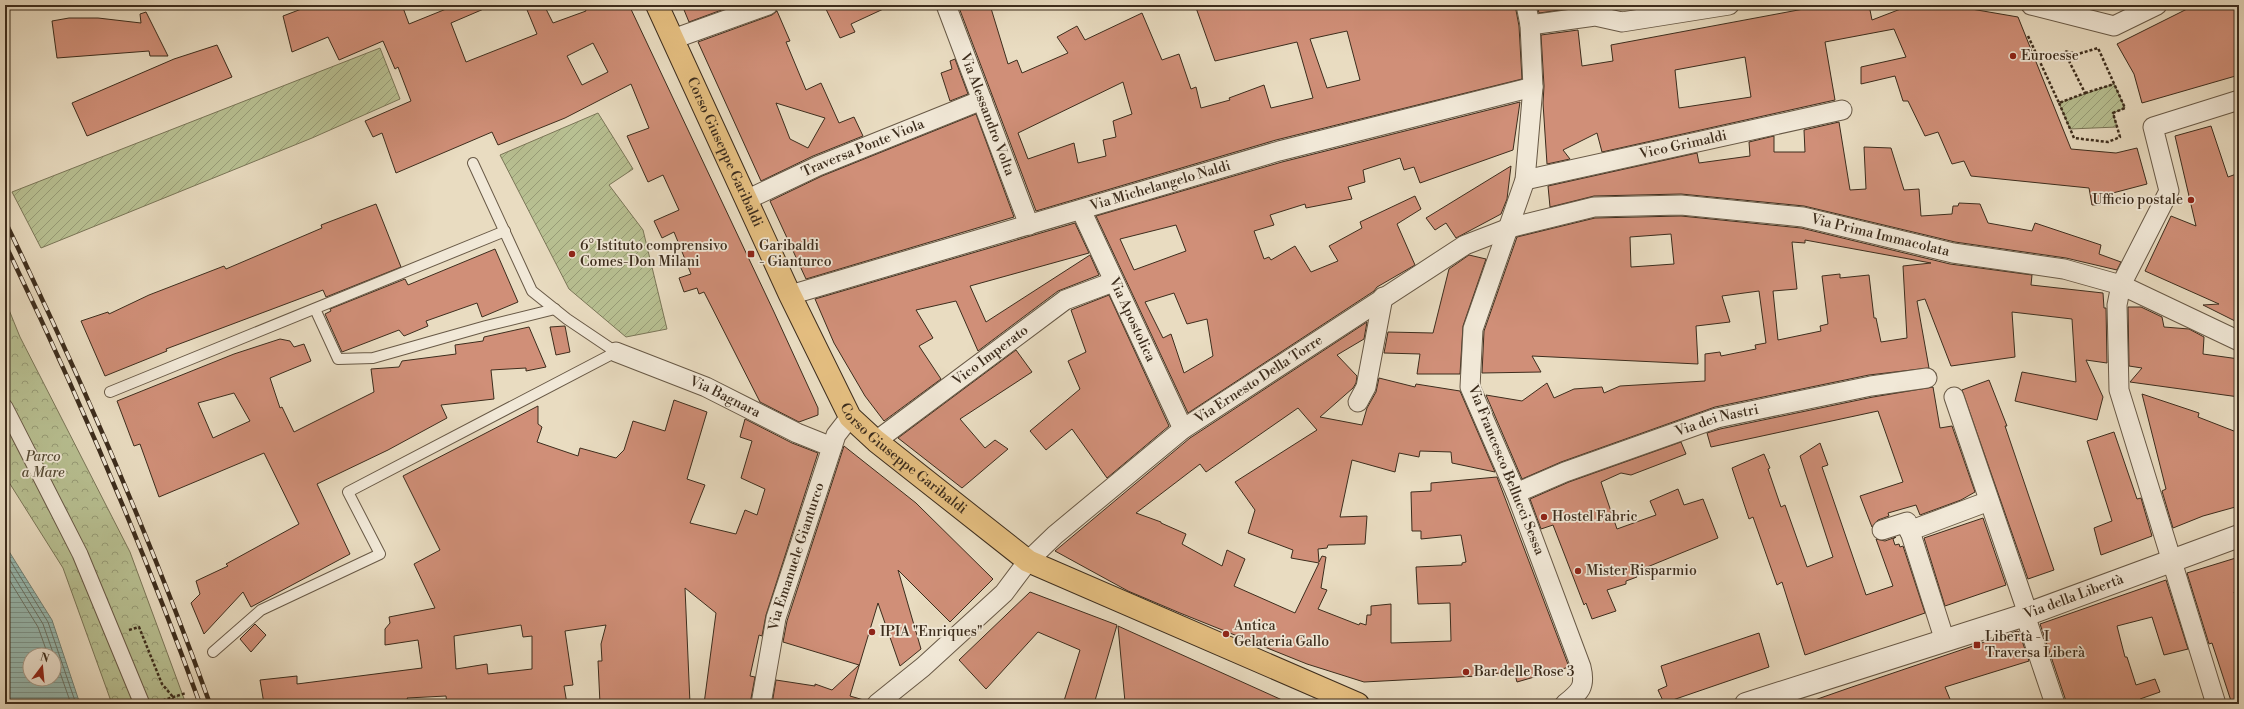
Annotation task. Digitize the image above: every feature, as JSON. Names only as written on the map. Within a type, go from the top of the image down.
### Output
[{"type":"main road","name":"Corso Giuseppe Garibaldi","points":[[657,5],[790,295],[850,417],[876,441],[1028,561],[1358,704]]},
{"type":"street","points":[[673,39],[768,5]]},
{"type":"street","name":"Via Alessandro Volta","points":[[946,5],[1029,225]]},
{"type":"street","name":"Via Francesco Bellucci Sessa","points":[[1526,5],[1530,24],[1532,87],[1525,180],[1473,329],[1470,387],[1516,493],[1582,667],[1584,678],[1580,693],[1565,704]]},
{"type":"street","points":[[1530,24],[1595,16],[1622,22],[1729,5]]},
{"type":"street","points":[[2031,5],[2114,26],[2157,5]]},
{"type":"street","name":"Via Michelangelo Naldi","points":[[790,295],[1279,151],[1532,87]]},
{"type":"street","name":"Traversa Ponte Viola","points":[[746,200],[818,166],[982,100]]},
{"type":"street","points":[[2216,704],[2173,560],[2119,390],[2116,305],[2121,285],[2170,191],[2153,126],[2239,100]]},
{"type":"street","name":"Vico Grimaldi","points":[[1525,180],[1842,110]]},
{"type":"street","name":"Via Prima Immacolata","points":[[1509,228],[1594,207],[1689,206],[1803,217],[1953,253],[2064,269],[2121,285],[2239,341]]},
{"type":"street","name":"Via Apostolica","points":[[1081,210],[1113,282],[1183,429]]},
{"type":"street","name":"Via Ernesto Della Torre","points":[[877,704],[923,667],[1004,593],[1028,561],[1055,535],[1183,429],[1383,297],[1465,245],[1509,228]]},
{"type":"street","name":"Vico Imperato","points":[[876,441],[1065,300],[1113,282]]},
{"type":"street","points":[[1358,402],[1366,387],[1383,297]]},
{"type":"street","name":"Via Bagnara","points":[[616,352],[706,387],[797,433],[832,447]]},
{"type":"street","name":"Via dei Nastri","points":[[1516,493],[1565,472],[1717,418],[1871,386],[1927,378]]},
{"type":"street","points":[[1954,397],[2055,704]]},
{"type":"street","points":[[5,407],[80,554],[142,704]]},
{"type":"street","name":"Via Emanuele Gianturco","points":[[761,704],[776,618],[836,435],[850,417]]},
{"type":"street","points":[[1909,531],[1989,501]]},
{"type":"street","points":[[1882,530],[1907,522],[1945,642]]},
{"type":"street","name":"Via della Libertà","points":[[1746,704],[1945,642],[2239,536]]},
{"type":"lane","points":[[213,652],[261,610],[380,554],[348,492],[616,352],[532,291],[473,163]]},
{"type":"lane","points":[[110,392],[505,231]]},
{"type":"lane","points":[[315,309],[338,359],[372,358],[486,326],[555,309]]},
{"type":"path","points":[[2028,36],[2074,138],[2108,142],[2120,137],[2113,113],[2125,108],[2098,48],[2078,54],[2064,51],[2085,93]]},
{"type":"path","points":[[2059,104],[2085,93],[2114,84]]},
{"type":"path","points":[[114,635],[139,627],[162,684],[173,697],[172,704]]},
{"type":"path","points":[[152,704],[186,693]]},
{"type":"green space","points":[[380,48],[400,99],[312,138],[41,248],[12,192]]},
{"type":"green space","points":[[2114,84],[2125,108],[2113,113],[2117,127],[2070,129],[2059,103]]},
{"type":"green space","points":[[598,113],[633,169],[609,185],[643,230],[667,329],[626,337],[569,289],[500,155]]},
{"type":"green space","name":"Parco a Mare","points":[[5,300],[20,337],[130,552],[186,704],[112,704],[63,568],[5,476]]},
{"type":"water","points":[[5,545],[52,620],[61,647],[22,647],[22,687],[62,687],[62,650],[80,704],[5,704]]},
{"type":"building","points":[[312,5],[402,5],[409,24],[456,5],[493,5],[451,23],[466,62],[537,34],[525,5],[544,5],[553,23],[586,11],[584,5],[629,5],[774,312],[818,408],[818,415],[799,422],[760,402],[704,292],[699,294],[697,288],[684,292],[679,278],[691,274],[674,232],[662,238],[654,221],[679,210],[663,175],[648,182],[627,136],[649,128],[631,84],[565,118],[498,145],[492,132],[396,173],[382,133],[373,137],[365,121],[411,101],[398,67],[395,69],[383,41],[339,60],[328,37],[292,52],[283,16]],"holes":[[[593,43],[608,72],[582,85],[567,56]]]},
{"type":"building","points":[[682,5],[735,5],[689,22]]},
{"type":"building","points":[[824,5],[892,5],[851,24],[855,32],[840,38]]},
{"type":"building","points":[[958,5],[990,5],[1008,64],[1017,60],[1022,73],[1068,53],[1057,37],[1077,26],[1085,40],[1142,13],[1162,60],[1179,54],[1191,89],[1196,87],[1201,108],[1230,100],[1229,98],[1264,85],[1271,108],[1313,98],[1297,42],[1215,61],[1195,5],[1461,5],[1461,8],[1477,5],[1515,5],[1519,26],[1522,79],[1276,140],[1036,211]],"holes":[[[1347,31],[1360,80],[1327,88],[1310,39]],[[1123,82],[1132,114],[1113,121],[1116,137],[1103,140],[1106,156],[1078,163],[1074,143],[1028,159],[1018,133]]]},
{"type":"building","points":[[1537,5],[1574,5],[1575,8],[1539,13]]},
{"type":"building","points":[[1825,5],[1869,5],[1872,20],[1911,5],[1948,5],[2018,17],[2071,149],[2116,153],[2137,148],[2147,184],[2109,194],[2109,204],[2092,205],[2089,188],[1971,176],[1964,161],[1952,164],[1938,132],[1925,136],[1908,101],[1903,101],[1895,76],[1861,84],[1861,67],[1906,57],[1894,29],[1825,42],[1835,100],[1602,152],[1597,133],[1563,150],[1570,159],[1547,164],[1541,35],[1578,30],[1582,66],[1613,61],[1611,45]],"holes":[[[1745,57],[1751,97],[1679,108],[1675,70]]]},
{"type":"building","points":[[2195,5],[2239,5],[2239,75],[2142,103],[2134,74],[2117,44]]},
{"type":"building","points":[[777,11],[790,41],[786,42],[806,90],[821,83],[839,123],[854,117],[863,136],[813,156],[761,181],[698,42],[772,15]],"holes":[[[776,103],[825,118],[808,148],[790,139]]]},
{"type":"building","points":[[146,12],[168,56],[150,56],[149,51],[57,58],[52,21],[69,18],[98,18],[141,23],[140,14]]},
{"type":"building","points":[[217,45],[232,77],[87,136],[72,103],[174,59]]},
{"type":"building","points":[[955,59],[968,94],[950,101],[941,73],[952,69],[950,61]]},
{"type":"building","points":[[1520,102],[1513,150],[1420,183],[1414,167],[1404,170],[1400,158],[1363,170],[1365,182],[1348,187],[1352,199],[1306,208],[1305,204],[1270,215],[1274,225],[1254,231],[1264,259],[1269,257],[1271,260],[1295,246],[1311,272],[1338,261],[1329,246],[1362,228],[1360,222],[1415,196],[1421,209],[1397,224],[1415,265],[1377,287],[1374,291],[1188,413],[1096,216],[1282,162]],"holes":[[[1176,225],[1186,251],[1134,270],[1120,239]],[[1174,293],[1187,324],[1207,319],[1213,356],[1184,373],[1171,334],[1163,338],[1145,302]]]},
{"type":"building","points":[[976,114],[1014,217],[806,279],[770,201],[822,176]]},
{"type":"building","points":[[1839,122],[1850,190],[1866,189],[1864,147],[1891,148],[1904,190],[1919,189],[1921,216],[1952,214],[1953,206],[1958,206],[1959,203],[1980,204],[1988,223],[2032,231],[2035,223],[2101,245],[2099,254],[2121,262],[2117,270],[2066,258],[1955,242],[1804,206],[1681,194],[1594,196],[1550,207],[1548,186],[1697,153],[1699,163],[1750,156],[1749,142],[1774,136],[1774,152],[1805,152],[1804,130]]},
{"type":"building","points":[[2211,126],[2228,177],[2239,173],[2239,323],[2203,305],[2219,304],[2145,271],[2171,216],[2196,226],[2175,136]]},
{"type":"building","points":[[1511,166],[1507,199],[1501,214],[1456,238],[1446,223],[1435,230],[1426,218]]},
{"type":"building","points":[[376,204],[401,267],[326,297],[323,290],[166,349],[167,351],[105,376],[81,321],[108,312],[109,314],[149,295],[224,266],[226,269],[322,228],[321,225]]},
{"type":"building","points":[[1681,216],[1801,228],[1950,264],[2032,275],[2031,285],[2103,293],[2104,308],[2106,308],[2107,363],[2086,360],[2103,397],[2097,420],[2015,401],[2022,372],[2076,382],[2072,319],[2012,312],[2015,357],[1951,366],[1925,299],[1917,301],[1929,368],[1869,375],[1715,407],[1561,462],[1522,479],[1486,395],[1522,401],[1547,383],[1554,398],[1574,389],[1602,387],[1604,393],[1620,386],[1705,381],[1705,354],[1720,352],[1721,356],[1756,349],[1755,345],[1766,343],[1759,291],[1722,296],[1730,322],[1696,326],[1698,364],[1532,356],[1541,372],[1482,373],[1484,331],[1517,237],[1595,218]],"holes":[[[1671,234],[1674,264],[1631,267],[1630,237]],[[1805,240],[1931,263],[1903,266],[1907,338],[1881,342],[1876,318],[1874,318],[1869,275],[1840,278],[1840,274],[1822,276],[1828,324],[1820,326],[1821,331],[1778,340],[1773,291],[1797,289],[1792,242],[1805,243]]]},
{"type":"building","points":[[1075,223],[1089,253],[970,286],[986,322],[1090,255],[1099,275],[1058,291],[978,351],[956,301],[916,310],[933,338],[919,346],[941,379],[884,421],[865,396],[834,343],[815,299]]},
{"type":"building","points":[[495,249],[518,302],[482,317],[477,303],[426,321],[428,326],[404,336],[399,330],[342,352],[325,314],[331,311],[330,309],[405,279],[408,285]]},
{"type":"building","points":[[1469,255],[1486,259],[1463,326],[1460,374],[1417,374],[1420,354],[1384,353],[1388,332],[1433,333],[1449,269]]},
{"type":"building","points":[[1109,295],[1169,426],[1107,478],[1072,429],[1046,450],[1030,431],[1080,389],[1068,361],[1086,352],[1071,310]]},
{"type":"building","points":[[2128,307],[2141,307],[2162,317],[2164,327],[2189,329],[2204,337],[2203,354],[2239,359],[2239,397],[2130,382],[2142,368],[2129,366]]},
{"type":"building","points":[[1367,322],[1364,339],[1337,355],[1357,376],[1356,383],[1353,388],[1320,417],[1362,425],[1367,408],[1376,392],[1379,378],[1415,387],[1416,384],[1460,391],[1495,472],[1452,463],[1451,452],[1420,451],[1419,457],[1399,453],[1395,472],[1352,460],[1340,517],[1367,516],[1365,544],[1328,545],[1327,548],[1318,549],[1319,562],[1322,556],[1326,557],[1321,588],[1327,590],[1318,609],[1359,625],[1360,623],[1366,625],[1367,615],[1371,615],[1371,606],[1391,604],[1391,643],[1451,641],[1450,603],[1418,604],[1416,567],[1462,565],[1462,563],[1466,562],[1461,535],[1421,539],[1421,531],[1412,531],[1411,492],[1431,491],[1431,483],[1497,477],[1569,667],[1517,682],[1514,671],[1478,676],[1364,682],[1307,664],[1128,591],[1055,551],[1190,438]],"holes":[[[1298,408],[1317,430],[1235,482],[1255,510],[1248,533],[1293,550],[1291,558],[1319,563],[1295,613],[1234,586],[1245,559],[1227,550],[1222,566],[1182,544],[1186,534],[1161,522],[1136,513],[1200,464],[1206,472]]]},
{"type":"building","points":[[565,326],[570,352],[556,355],[550,327]]},
{"type":"building","points":[[529,327],[546,367],[526,371],[526,368],[491,370],[494,399],[441,405],[447,418],[388,450],[317,484],[350,554],[251,607],[243,592],[204,634],[191,603],[200,594],[196,581],[228,566],[226,564],[299,524],[264,453],[159,497],[140,444],[134,446],[117,401],[234,354],[280,339],[290,341],[294,347],[304,344],[311,361],[270,378],[280,408],[282,407],[294,432],[374,392],[371,369],[399,367],[402,361],[456,354],[455,345],[483,341],[484,337]],"holes":[[[234,393],[250,421],[213,438],[198,403]]]},
{"type":"building","points":[[1016,350],[1032,372],[960,419],[985,448],[995,440],[1008,449],[962,488],[898,438]]},
{"type":"building","points":[[1989,380],[2007,426],[2005,426],[2054,570],[2028,579],[1962,390]]},
{"type":"building","points":[[1933,387],[1940,428],[1952,426],[1975,492],[1961,500],[1920,515],[1916,505],[1888,513],[1889,516],[1878,520],[1872,527],[1860,496],[1903,482],[1878,411],[1711,447],[1707,433],[1873,397]]},
{"type":"building","points":[[2142,394],[2199,413],[2198,417],[2239,433],[2239,506],[2203,516],[2173,528],[2162,491],[2166,489]]},
{"type":"building","points":[[674,400],[707,412],[687,479],[705,485],[690,523],[736,534],[745,510],[757,515],[765,489],[741,478],[752,441],[740,437],[745,419],[792,443],[818,453],[766,615],[762,636],[759,635],[750,676],[755,677],[750,704],[704,704],[716,613],[685,588],[690,704],[600,704],[598,661],[602,661],[601,644],[606,625],[565,631],[573,685],[564,686],[567,704],[447,704],[446,696],[407,698],[408,700],[392,702],[392,704],[264,704],[260,680],[297,676],[297,684],[422,668],[418,640],[385,645],[385,629],[390,623],[389,617],[435,608],[414,564],[440,550],[403,476],[538,406],[538,424],[542,427],[537,442],[578,456],[580,448],[616,458],[624,450],[633,421],[665,431]],"holes":[[[521,625],[523,637],[532,636],[532,669],[488,674],[487,664],[456,669],[454,636]]]},
{"type":"building","points":[[2114,432],[2137,499],[2141,498],[2152,536],[2101,555],[2094,528],[2112,521],[2087,441]]},
{"type":"building","points":[[1681,442],[1686,454],[1631,475],[1621,473],[1601,482],[1617,529],[1656,515],[1650,501],[1678,489],[1684,505],[1703,499],[1718,538],[1635,572],[1637,577],[1626,581],[1626,584],[1607,590],[1616,611],[1592,619],[1586,603],[1584,605],[1553,525],[1541,529],[1530,499],[1569,482]]},
{"type":"building","points":[[1820,443],[1828,465],[1822,467],[1866,595],[1893,586],[1876,539],[1885,541],[1896,537],[1893,539],[1895,545],[1899,544],[1900,547],[1903,546],[1925,613],[1805,655],[1782,582],[1777,585],[1753,517],[1749,519],[1732,468],[1764,454],[1770,468],[1768,469],[1781,507],[1785,505],[1807,567],[1833,557],[1800,456]]},
{"type":"building","points":[[844,446],[916,503],[993,579],[950,622],[898,570],[921,649],[900,666],[878,603],[850,696],[867,701],[866,704],[772,704],[776,680],[815,686],[815,684],[832,690],[859,665],[783,642],[787,621]]},
{"type":"building","points":[[1983,518],[2006,585],[1945,606],[1924,538]]},
{"type":"building","points":[[2239,557],[2239,591],[2234,592],[2239,608],[2239,704],[2232,704],[2212,643],[2209,644],[2187,573]]},
{"type":"building","points":[[2166,580],[2188,649],[2164,655],[2152,617],[2117,626],[2125,657],[2127,657],[2136,685],[2155,679],[2160,692],[2140,699],[2142,704],[2067,704],[2040,624]]},
{"type":"building","points":[[1030,592],[1117,625],[1094,704],[1063,704],[1080,650],[1038,632],[986,689],[959,660]]},
{"type":"building","points":[[255,624],[266,635],[251,652],[240,639]]},
{"type":"building","points":[[1118,626],[1291,704],[1140,704],[1125,702]]},
{"type":"building","points":[[2017,631],[2019,632],[2029,661],[1945,687],[1952,704],[1810,704],[1809,702],[1849,688]]},
{"type":"building","points":[[1759,633],[1769,667],[1664,703],[1658,690],[1667,686],[1661,666]]},
{"type":"railway","points":[[5,221],[88,399],[114,460],[164,581],[210,704]]},
{"type":"railway","points":[[5,244],[84,414],[156,587],[200,704]]},
{"type":"place","name":"Euroesse","points":[[2013,56]]},
{"type":"place","name":"Ufficio postale","points":[[2191,200]]},
{"type":"place","name":"6° Istituto comprensivo Comes-Don Milani","points":[[572,254]]},
{"type":"place","name":"Garibaldi - Gianturco","points":[[751,254]]},
{"type":"place","name":"Hostel Fabric","points":[[1544,517]]},
{"type":"place","name":"Mister Risparmio","points":[[1578,571]]},
{"type":"place","name":"IPIA \"Enriques\"","points":[[872,632]]},
{"type":"place","name":"Antica Gelateria Gallo","points":[[1226,634]]},
{"type":"place","name":"Libertà - I Traversa Liberà","points":[[1977,645]]},
{"type":"place","name":"Bar delle Rose 3","points":[[1466,672]]}]
